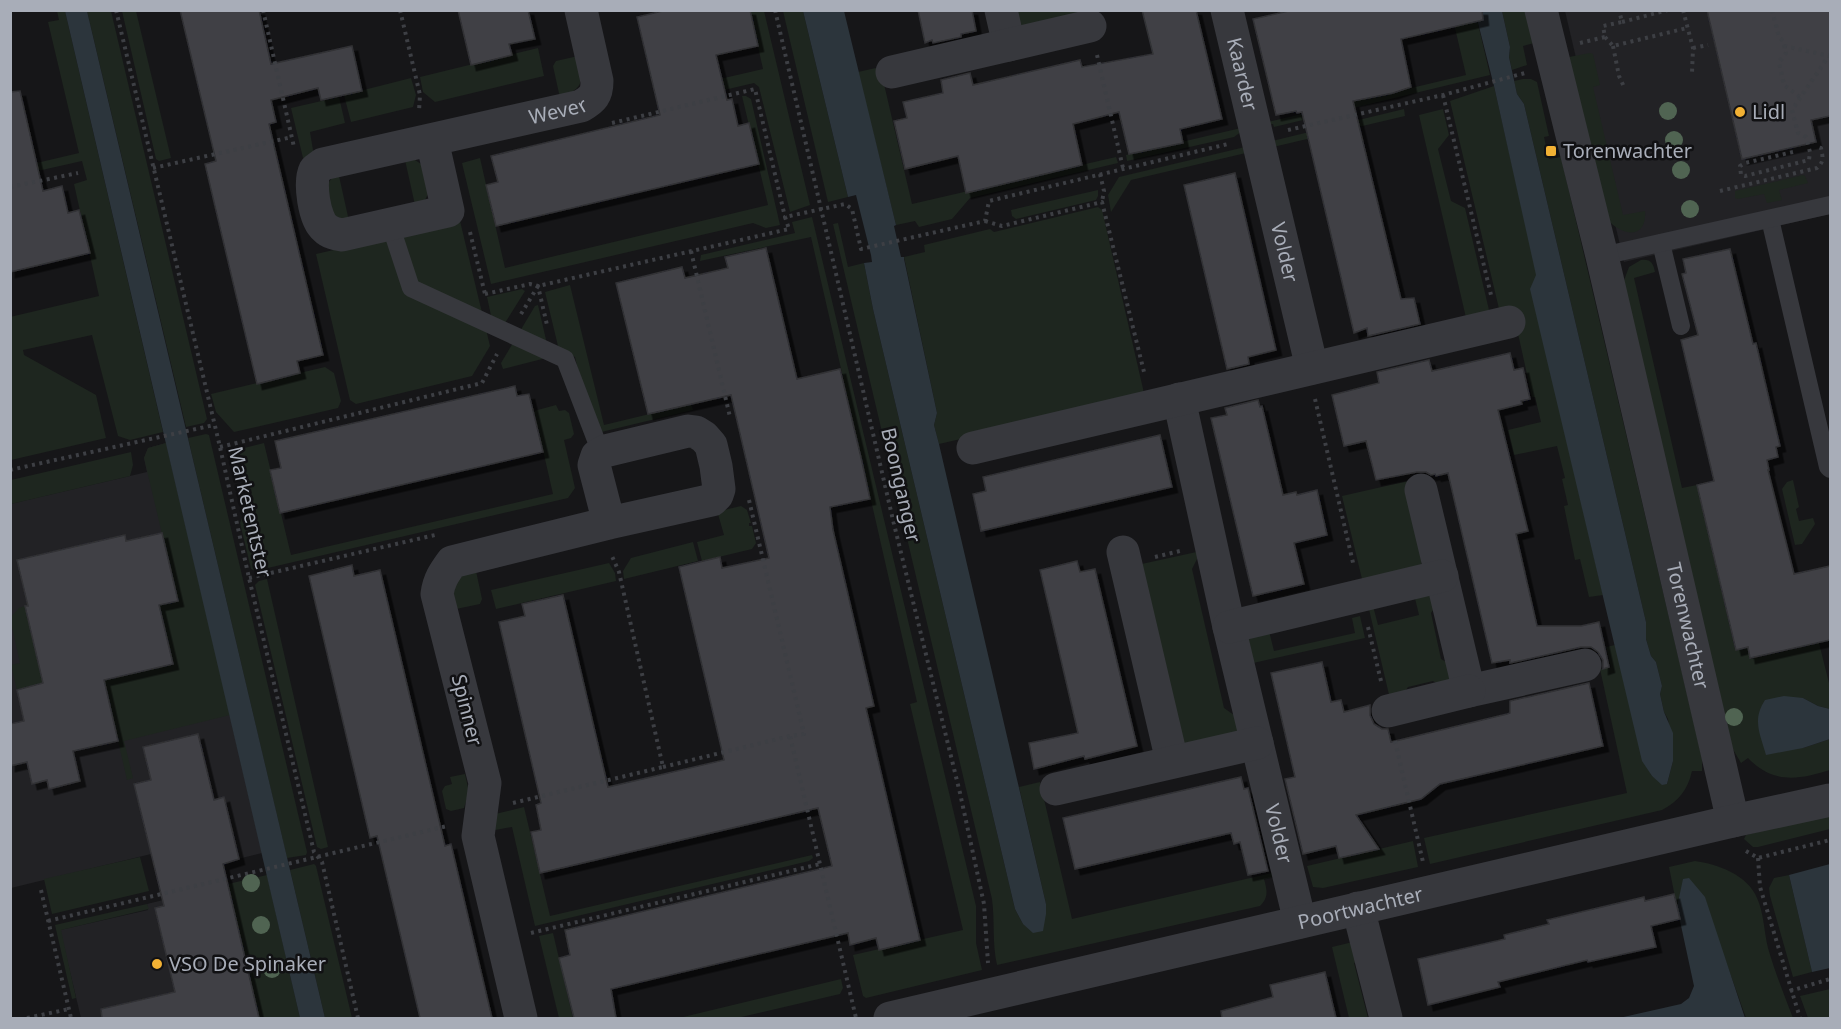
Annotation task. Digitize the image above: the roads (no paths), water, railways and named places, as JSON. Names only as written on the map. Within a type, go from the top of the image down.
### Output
[{"type":"street","name":"Wever","points":[[390,224],[342,235],[332,233],[323,227],[319,220],[311,185],[311,177],[315,170],[323,164],[582,106],[592,100],[597,93],[597,81],[580,10]]},
{"type":"street","points":[[1001,10],[1009,45]]},
{"type":"street","name":"Kaarder","points":[[1227,10],[1257,137]]},
{"type":"street","name":"Torenwachter","points":[[1541,10],[1602,256],[1732,821]]},
{"type":"street","points":[[892,72],[1090,26]]},
{"type":"street","name":"Volder","points":[[1257,137],[1310,369]]},
{"type":"street","points":[[390,224],[447,211],[429,141]]},
{"type":"street","points":[[973,448],[1503,324]]},
{"type":"street","name":"Volder","points":[[1165,402],[1210,538],[1229,627],[1300,922]]},
{"type":"street","name":"Spinner","points":[[521,1018],[478,836],[485,783],[437,594],[439,583],[452,562],[712,500],[717,495],[719,482],[711,445],[696,432],[688,431],[605,450],[601,453]]},
{"type":"street","points":[[601,453],[597,456],[594,465],[606,524]]},
{"type":"street","points":[[1422,490],[1469,691]]},
{"type":"street","points":[[1124,558],[1172,761]]},
{"type":"street","points":[[1229,627],[1442,576]]},
{"type":"street","points":[[1388,711],[1585,665]]},
{"type":"street","points":[[1056,789],[1257,743]]},
{"type":"street","name":"Poortwachter","points":[[890,1018],[961,1010],[1300,922],[1830,800]]},
{"type":"street","points":[[1358,909],[1386,1018]]},
{"type":"lane","points":[[1602,256],[1830,205]]},
{"type":"lane","points":[[1770,219],[1830,469]]},
{"type":"lane","points":[[390,224],[411,288],[565,359],[601,453]]},
{"type":"lane","points":[[1661,243],[1681,326]]},
{"type":"place","name":"Lidl","points":[[1740,112]]},
{"type":"place","name":"Torenwachter","points":[[1551,151]]},
{"type":"place","name":"VSO De Spinaker","points":[[157,964]]}]
